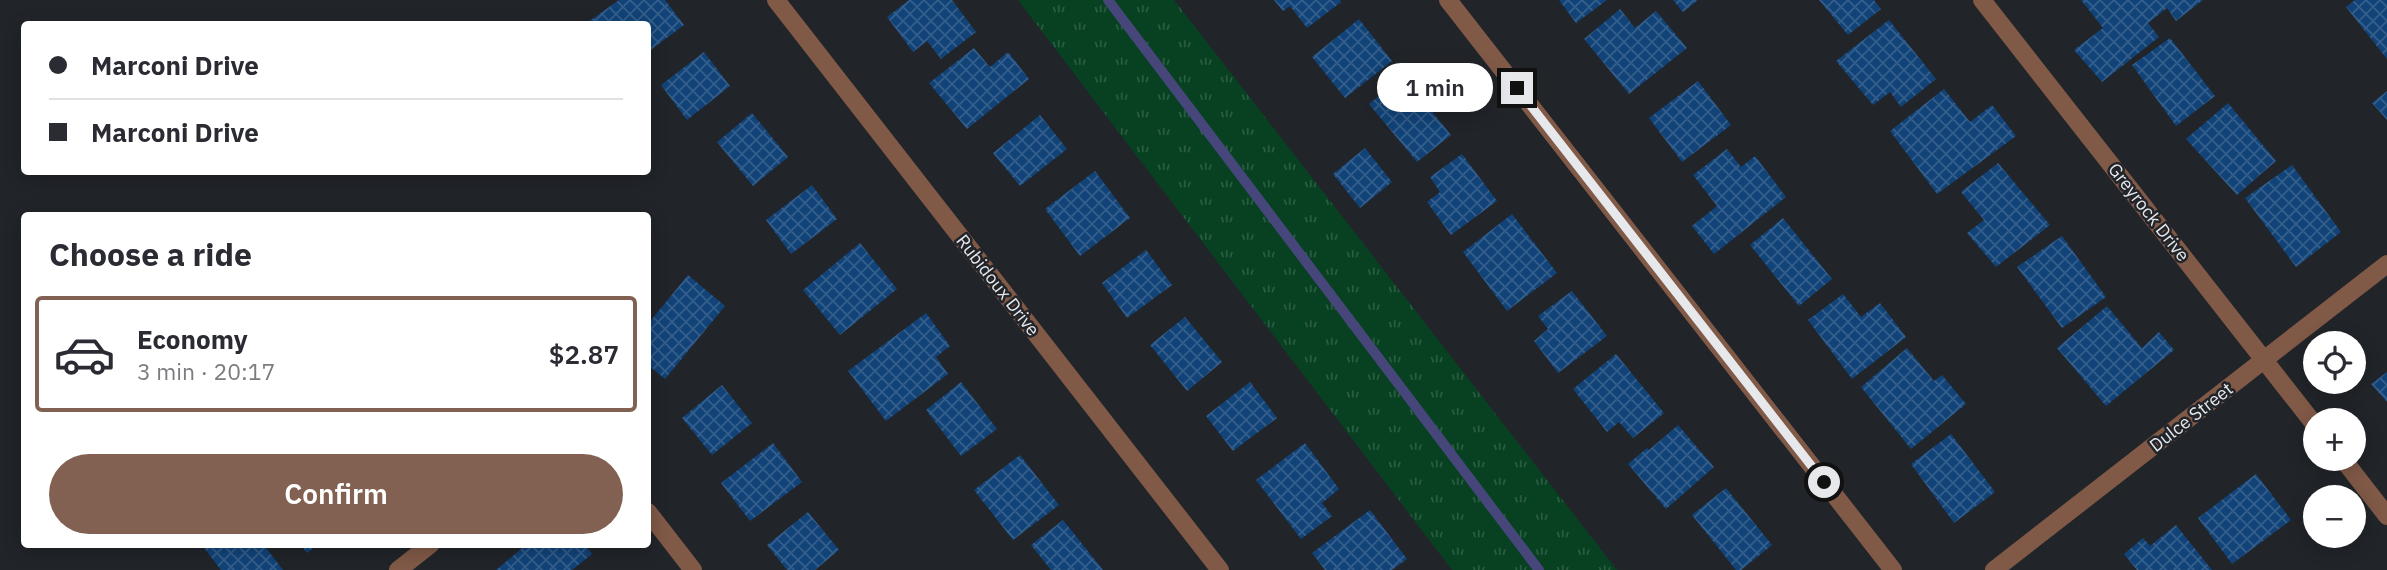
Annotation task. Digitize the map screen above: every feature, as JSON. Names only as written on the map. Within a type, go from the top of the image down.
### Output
[{"type":"street","name":"Rubidoux Drive","points":[[776,0],[1220,570]]},
{"type":"street","points":[[1448,0],[1892,570]]},
{"type":"street","name":"Greyrock Drive","points":[[1982,0],[2303,410]]},
{"type":"street","name":"Dulce Street","points":[[1994,570],[2387,264]]},
{"type":"street","points":[[2352,471],[2387,516]]},
{"type":"street","points":[[651,516],[692,570]]},
{"type":"street","points":[[398,570],[426,548]]},
{"type":"green space","points":[[1018,0],[1174,0],[1617,570],[1452,570]]},
{"type":"building","points":[[619,0],[665,0],[684,25],[651,50],[651,21],[589,21]]},
{"type":"building","points":[[909,0],[952,0],[976,32],[941,59],[927,41],[913,52],[887,17]]},
{"type":"building","points":[[1274,0],[1341,2],[1307,28],[1290,6],[1283,11]]},
{"type":"building","points":[[1559,0],[1607,0],[1576,23]]},
{"type":"building","points":[[1673,0],[1698,0],[1683,12]]},
{"type":"building","points":[[1819,0],[1874,0],[1881,9],[1848,35]]},
{"type":"building","points":[[2081,0],[2203,0],[2176,21],[2167,8],[2148,23],[2159,37],[2102,82],[2074,50],[2103,28]]},
{"type":"building","points":[[2355,0],[2387,0],[2387,59],[2346,7]]},
{"type":"building","points":[[1620,9],[1635,28],[1656,11],[1687,48],[1629,94],[1584,39]]},
{"type":"building","points":[[1359,19],[1392,61],[1345,98],[1312,57]]},
{"type":"building","points":[[1889,20],[1936,79],[1901,107],[1890,92],[1873,105],[1836,61]]},
{"type":"building","points":[[2170,38],[2215,96],[2176,126],[2132,65]]},
{"type":"building","points":[[974,48],[990,67],[1008,52],[1029,79],[967,129],[929,83]]},
{"type":"building","points":[[704,52],[730,86],[687,120],[661,85]]},
{"type":"building","points":[[1403,76],[1451,135],[1417,162],[1369,104]]},
{"type":"building","points":[[1698,81],[1731,125],[1682,162],[1649,118]]},
{"type":"building","points":[[1944,89],[1970,122],[1992,105],[2016,136],[1937,194],[1890,131]]},
{"type":"building","points":[[2387,91],[2387,120],[2372,103]]},
{"type":"building","points":[[2228,103],[2276,161],[2237,195],[2186,139]]},
{"type":"building","points":[[752,113],[788,157],[753,186],[717,142]]},
{"type":"building","points":[[1040,115],[1067,149],[1020,186],[993,153]]},
{"type":"building","points":[[1365,148],[1392,182],[1360,208],[1333,174]]},
{"type":"building","points":[[1727,149],[1741,167],[1755,156],[1786,197],[1714,254],[1692,226],[1717,206],[1693,175]]},
{"type":"building","points":[[1462,154],[1497,201],[1451,235],[1427,202],[1440,192],[1430,177]]},
{"type":"building","points":[[1998,163],[2050,225],[1996,267],[1967,233],[1984,220],[1961,192]]},
{"type":"building","points":[[2292,165],[2341,232],[2296,267],[2245,198]]},
{"type":"building","points":[[1095,171],[1130,218],[1080,256],[1045,209]]},
{"type":"building","points":[[812,185],[837,219],[791,254],[766,220]]},
{"type":"building","points":[[1512,214],[1557,273],[1507,311],[1463,252]]},
{"type":"building","points":[[1783,218],[1832,279],[1799,306],[1750,245]]},
{"type":"building","points":[[2062,236],[2106,297],[2062,328],[2017,267]]},
{"type":"building","points":[[860,243],[897,289],[840,335],[803,290]]},
{"type":"building","points":[[1146,250],[1172,285],[1127,318],[1102,283]]},
{"type":"building","points":[[688,275],[725,306],[665,379],[651,367],[651,320]]},
{"type":"building","points":[[1572,291],[1607,336],[1558,373],[1534,341],[1548,329],[1538,316]]},
{"type":"building","points":[[1843,294],[1861,317],[1880,303],[1906,337],[1852,379],[1808,320]]},
{"type":"building","points":[[2107,306],[2142,348],[2159,332],[2174,350],[2106,406],[2057,348]]},
{"type":"building","points":[[926,313],[950,346],[936,357],[948,374],[886,421],[848,371]]},
{"type":"building","points":[[1185,317],[1222,362],[1187,391],[1150,345]]},
{"type":"building","points":[[1907,348],[1934,381],[1942,375],[1966,404],[1911,449],[1861,387]]},
{"type":"building","points":[[1616,354],[1664,413],[1633,438],[1619,422],[1607,432],[1573,389]]},
{"type":"building","points":[[2387,372],[2387,402],[2371,384]]},
{"type":"building","points":[[961,382],[997,429],[961,456],[926,410]]},
{"type":"building","points":[[1250,382],[1277,418],[1233,451],[1206,416]]},
{"type":"building","points":[[722,385],[752,423],[712,455],[682,418]]},
{"type":"building","points":[[1678,425],[1714,467],[1666,509],[1628,464]]},
{"type":"building","points":[[1951,434],[1995,492],[1954,523],[1911,464]]},
{"type":"building","points":[[773,443],[802,482],[750,521],[721,483]]},
{"type":"building","points":[[1305,443],[1339,489],[1322,503],[1332,516],[1301,539],[1256,480]]},
{"type":"building","points":[[1020,455],[1059,505],[1013,540],[974,490]]},
{"type":"building","points":[[2256,474],[2291,520],[2232,564],[2198,518]]},
{"type":"building","points":[[1726,488],[1772,545],[1741,570],[1736,570],[1692,515]]},
{"type":"building","points":[[1370,510],[1407,559],[1392,570],[1325,570],[1312,553]]},
{"type":"building","points":[[808,512],[839,550],[815,570],[787,570],[767,545]]},
{"type":"building","points":[[1063,520],[1103,570],[1051,570],[1031,545]]},
{"type":"building","points":[[2176,525],[2212,570],[2137,570],[2124,554],[2143,538],[2150,546]]},
{"type":"building","points":[[204,548],[266,548],[283,570],[221,570]]},
{"type":"building","points":[[522,548],[587,548],[592,554],[572,570],[496,570]]},
{"type":"waterway","points":[[1108,0],[1539,570]]},
{"type":"route","points":[[1517,88],[1824,482]]}]
